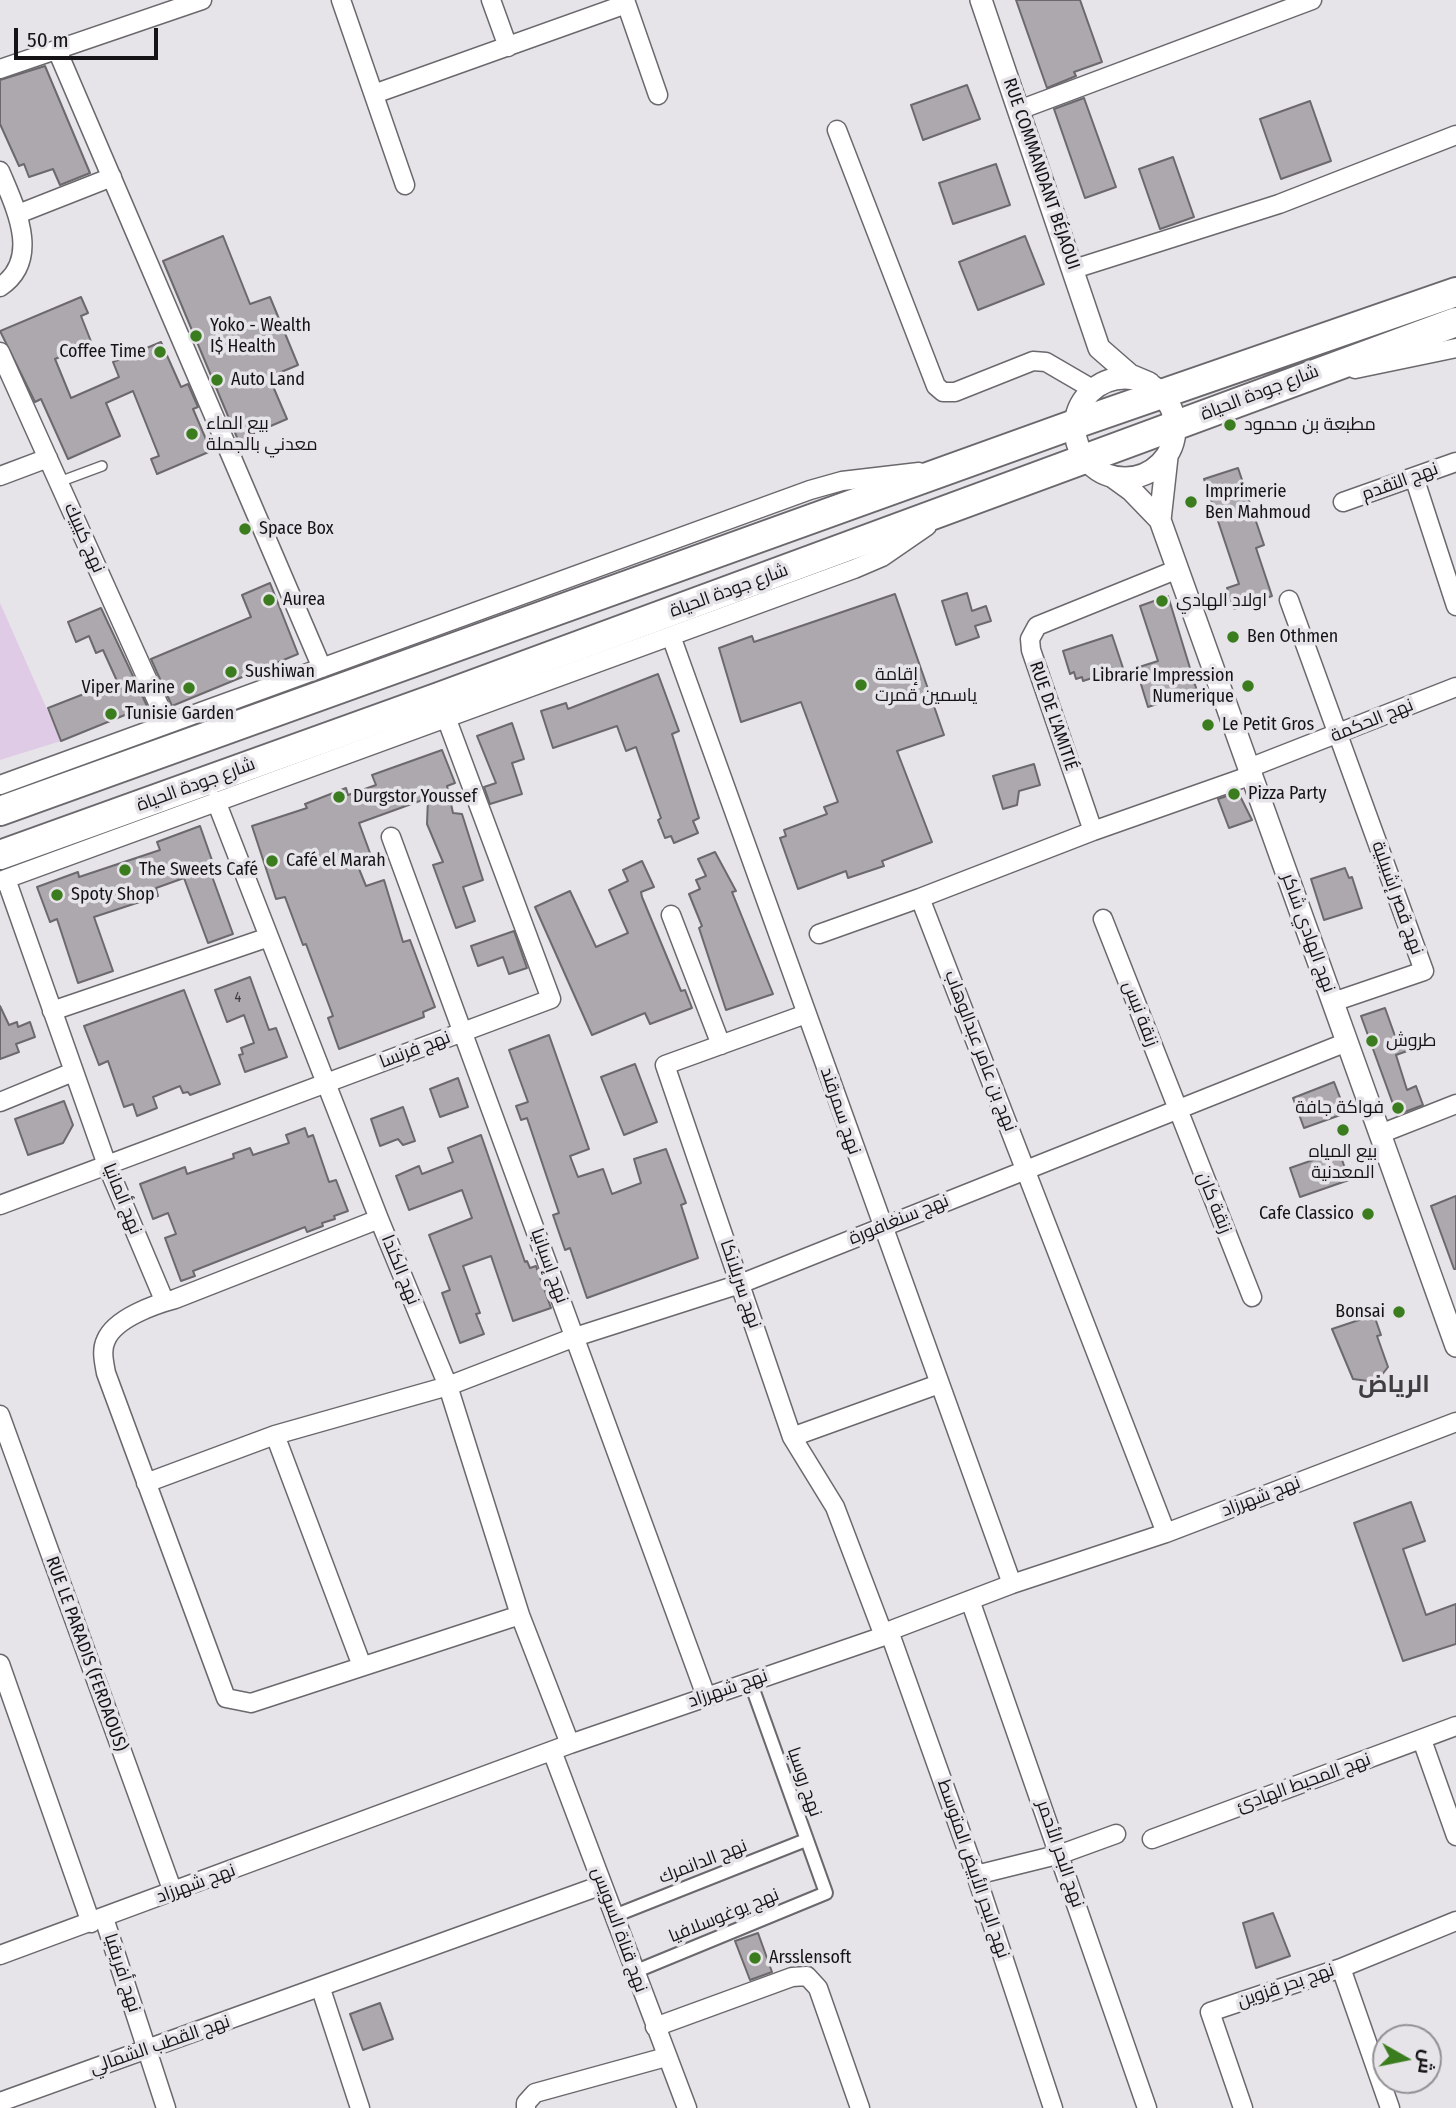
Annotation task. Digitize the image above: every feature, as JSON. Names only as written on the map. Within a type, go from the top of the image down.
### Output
[{"type":"highway","name":"شارع جودة الحياة","points":[[0,811],[951,470],[1082,406],[1155,388],[1456,292]]},
{"type":"highway","name":"شارع جودة الحياة","points":[[2,872],[952,509],[1456,321]]},
{"type":"street","points":[[0,69],[202,0]]},
{"type":"street","points":[[341,0],[405,185]]},
{"type":"street","points":[[491,0],[508,47]]},
{"type":"street","name":"RUE COMMANDANT BÉJAOUI","points":[[981,0],[1099,348]]},
{"type":"street","points":[[1019,110],[1312,0]]},
{"type":"street","points":[[374,94],[625,2],[658,95]]},
{"type":"street","points":[[57,50],[322,668]]},
{"type":"street","points":[[837,130],[936,386],[943,392],[955,392],[1033,361],[1046,362],[1082,406]]},
{"type":"street","points":[[1074,270],[1279,204],[1456,135]]},
{"type":"street","points":[[0,171],[18,214],[23,238],[22,259],[0,287]]},
{"type":"street","points":[[18,214],[112,177]]},
{"type":"street","points":[[1099,348],[1130,375],[1155,388],[1171,408],[1176,425],[1174,442],[1167,457],[1160,520],[1131,490],[1113,477],[1098,471],[1085,459],[1077,443],[1082,406],[1099,348]]},
{"type":"street","points":[[1293,380],[1421,358],[1456,348]]},
{"type":"street","name":"نهج كيبيك","points":[[0,352],[167,723]]},
{"type":"street","points":[[1113,477],[1143,475],[1167,457]]},
{"type":"street","points":[[0,476],[48,458]]},
{"type":"street","name":"نهج التقدم","points":[[1343,502],[1456,462]]},
{"type":"street","points":[[0,785],[810,490],[842,481],[902,472],[951,470]]},
{"type":"street","points":[[1414,477],[1456,606]]},
{"type":"street","points":[[2,872],[447,720],[873,561],[952,509]]},
{"type":"street","name":"نهج الهادي شاكر","points":[[1160,520],[1380,1135],[1447,1289],[1456,1346]]},
{"type":"street","name":"RUE DE L'AMITIÉ","points":[[1093,831],[1031,650],[1033,631],[1037,626],[1178,569]]},
{"type":"street","points":[[1289,600],[1336,735]]},
{"type":"street","name":"نهج سمرقند","points":[[671,636],[881,1227],[1012,1584]]},
{"type":"street","name":"نهج الحكمة","points":[[1250,772],[1456,687]]},
{"type":"street","name":"نهج فرنسا","points":[[0,1205],[551,999],[447,720]]},
{"type":"street","name":"نهج قصر إشبيلية","points":[[1333,1002],[1424,971],[1336,735]]},
{"type":"street","points":[[819,934],[1250,772]]},
{"type":"street","name":"نهج الكندا","points":[[216,801],[379,1219],[448,1386],[520,1615],[570,1744]]},
{"type":"street","name":"نهج إسبانيا","points":[[391,837],[706,1696]]},
{"type":"street","name":"نهج ألمانيا","points":[[2,872],[107,1165],[164,1300]]},
{"type":"street","name":"نهج بن عامر عبدالوهاب","points":[[920,898],[1166,1533]]},
{"type":"street","points":[[671,915],[721,1045]]},
{"type":"street","name":"زنقة نيس","points":[[1103,919],[1177,1109]]},
{"type":"street","points":[[52,1012],[269,937]]},
{"type":"street","name":"نهج سريلانكا","points":[[806,1014],[665,1065],[792,1437],[835,1507],[887,1633]]},
{"type":"street","name":"نهج سنغافورة","points":[[146,1483],[275,1435],[448,1386],[575,1337],[740,1284],[1025,1168],[1348,1042]]},
{"type":"street","points":[[0,1102],[73,1072]]},
{"type":"street","points":[[1380,1135],[1456,1104]]},
{"type":"street","name":"زنقة كان","points":[[1177,1109],[1252,1297]]},
{"type":"street","points":[[379,1219],[175,1299],[164,1300],[116,1326],[106,1339],[103,1355],[106,1373],[226,1698],[251,1703],[520,1615]]},
{"type":"street","points":[[792,1437],[939,1384]]},
{"type":"street","name":"RUE LE PARADIS (FERDAOUS)","points":[[0,1415],[173,1892]]},
{"type":"street","name":"نهج شهرزاد","points":[[0,1955],[570,1744],[887,1633],[1012,1584],[1166,1533],[1456,1422]]},
{"type":"street","points":[[275,1435],[362,1666]]},
{"type":"street","name":"نهج البحر الأحمر","points":[[970,1600],[1061,1854],[1147,2108]]},
{"type":"street","name":"نهج البحر الأبيض المتوسط","points":[[887,1633],[976,1875],[1053,2108]]},
{"type":"street","name":"نهج أفريقيا","points":[[0,1664],[166,2108]]},
{"type":"street","name":"نهج روسيا","points":[[750,1681],[826,1893]]},
{"type":"street","name":"نهج المحيط الهادئ","points":[[1152,1839],[1456,1726]]},
{"type":"street","points":[[1422,1740],[1456,1836]]},
{"type":"street","name":"نهج قناة السويس","points":[[552,1751],[687,2108]]},
{"type":"street","points":[[976,1875],[1061,1854],[1116,1834]]},
{"type":"street","name":"نهج الدانمرك","points":[[614,1916],[806,1840]]},
{"type":"street","name":"نهج القطب الشمالي","points":[[0,2102],[321,1989],[602,1885]]},
{"type":"street","name":"نهج يوغوسلافيا","points":[[634,1972],[826,1893]]},
{"type":"street","name":"نهج بحر قزوين","points":[[1243,2108],[1210,2012],[1341,1968],[1456,1921]]},
{"type":"street","points":[[1341,1968],[1390,2108]]},
{"type":"street","points":[[655,2027],[792,1977],[807,1976],[818,1988],[860,2108]]},
{"type":"street","points":[[321,1989],[360,2108]]},
{"type":"street","points":[[526,2108],[526,2103],[535,2094],[667,2057]]},
{"type":"lane","points":[[59,482],[102,466]]},
{"type":"shaded area","points":[[0,603],[61,741],[0,760]]},
{"type":"building","points":[[1016,0],[1080,0],[1102,62],[1074,72],[1076,76],[1047,88]]},
{"type":"building","points":[[45,66],[90,173],[60,185],[53,169],[29,177],[24,164],[19,166],[0,124],[0,80]]},
{"type":"building","points":[[967,85],[980,119],[923,140],[911,105]]},
{"type":"building","points":[[1084,98],[1116,187],[1085,198],[1054,109]]},
{"type":"building","points":[[1310,101],[1331,161],[1281,179],[1260,119]]},
{"type":"building","points":[[1173,157],[1194,217],[1160,229],[1139,169]]},
{"type":"building","points":[[996,164],[1010,205],[953,224],[939,183]]},
{"type":"building","points":[[223,236],[250,304],[270,297],[298,365],[269,377],[287,419],[252,434],[255,441],[241,447],[163,261]]},
{"type":"building","points":[[1025,236],[1044,284],[978,310],[959,262]]},
{"type":"building","points":[[81,297],[88,313],[81,316],[92,344],[55,359],[71,398],[119,377],[113,362],[161,342],[181,387],[188,384],[198,407],[193,409],[211,451],[157,474],[151,459],[159,456],[133,391],[106,403],[120,436],[68,459],[41,399],[35,402],[0,331]]},
{"type":"building","points":[[1238,468],[1264,545],[1256,548],[1272,596],[1234,609],[1227,588],[1239,584],[1204,479]]},
{"type":"building","points":[[270,583],[298,654],[172,706],[151,659],[251,617],[242,595]]},
{"type":"building","points":[[967,593],[972,611],[986,606],[991,621],[975,626],[979,637],[956,645],[942,601]]},
{"type":"building","points":[[895,594],[944,735],[897,751],[932,842],[882,861],[884,866],[848,878],[846,871],[798,889],[780,838],[786,836],[784,830],[827,814],[824,807],[838,802],[801,702],[741,722],[719,648],[752,636],[754,642]]},
{"type":"building","points":[[1168,596],[1197,691],[1148,707],[1136,668],[1158,661],[1140,606]]},
{"type":"building","points":[[101,608],[147,706],[61,741],[48,708],[117,681],[103,650],[96,653],[89,636],[76,642],[68,622]]},
{"type":"building","points":[[1112,635],[1123,668],[1083,681],[1082,677],[1076,679],[1074,672],[1070,674],[1063,651]]},
{"type":"building","points":[[658,674],[679,731],[672,734],[699,818],[693,821],[698,833],[674,843],[671,836],[665,838],[658,820],[661,818],[636,747],[626,751],[617,726],[553,748],[541,711],[566,703],[568,709]]},
{"type":"building","points":[[512,723],[524,759],[512,763],[522,794],[490,804],[484,787],[496,783],[477,736]]},
{"type":"building","points":[[442,750],[455,783],[447,786],[453,813],[462,814],[483,880],[463,887],[475,921],[456,928],[433,865],[443,862],[427,824],[428,798],[359,823],[370,853],[355,859],[366,886],[384,880],[403,942],[410,940],[435,1007],[423,1012],[424,1017],[339,1049],[328,1018],[333,1016],[306,944],[303,945],[285,897],[276,899],[252,826],[307,808],[305,804],[346,788],[348,795],[376,785],[372,775]]},
{"type":"building","points":[[1034,764],[1040,785],[1019,791],[1017,805],[1003,809],[993,776]]},
{"type":"building","points":[[1238,792],[1252,820],[1229,828],[1218,799]]},
{"type":"building","points":[[200,826],[214,866],[209,868],[233,934],[208,943],[184,878],[156,888],[158,896],[94,917],[113,971],[78,983],[57,919],[50,922],[37,887],[78,872],[79,877],[160,850],[157,842]]},
{"type":"building","points":[[715,852],[736,891],[732,892],[773,994],[726,1010],[699,928],[702,926],[689,894],[700,889],[696,880],[706,876],[698,859]]},
{"type":"building","points":[[642,861],[654,887],[641,892],[642,897],[681,991],[685,990],[692,1008],[650,1024],[645,1013],[592,1035],[535,907],[570,891],[596,947],[628,933],[609,890],[628,881],[623,870]]},
{"type":"building","points":[[1345,868],[1349,878],[1352,877],[1362,908],[1324,920],[1311,879]]},
{"type":"building","points":[[514,931],[527,968],[509,974],[503,957],[478,966],[471,946]]},
{"type":"building","points":[[250,977],[269,1030],[276,1028],[287,1057],[245,1072],[239,1055],[243,1054],[241,1048],[254,1043],[244,1015],[227,1022],[215,990]]},
{"type":"building","points":[[184,990],[220,1084],[190,1095],[188,1092],[183,1093],[180,1086],[153,1097],[157,1108],[137,1116],[133,1104],[124,1107],[108,1061],[99,1065],[84,1026]]},
{"type":"building","points":[[0,1006],[9,1025],[17,1022],[18,1027],[30,1022],[35,1037],[16,1044],[19,1052],[0,1059]]},
{"type":"building","points":[[1385,1008],[1395,1036],[1404,1033],[1410,1050],[1396,1055],[1407,1090],[1416,1086],[1423,1105],[1397,1115],[1361,1016]]},
{"type":"building","points":[[549,1035],[589,1149],[570,1156],[578,1177],[603,1169],[612,1194],[641,1183],[634,1159],[666,1149],[686,1203],[681,1205],[698,1258],[587,1298],[570,1248],[565,1250],[553,1215],[559,1213],[527,1118],[521,1120],[516,1106],[528,1102],[509,1050]]},
{"type":"building","points":[[635,1064],[657,1122],[624,1135],[601,1077]]},
{"type":"building","points":[[458,1078],[468,1107],[440,1117],[430,1089]]},
{"type":"building","points":[[1334,1082],[1346,1113],[1304,1128],[1293,1098]]},
{"type":"building","points":[[64,1101],[73,1125],[63,1143],[28,1155],[15,1119]]},
{"type":"building","points":[[403,1107],[415,1141],[403,1145],[398,1139],[380,1146],[371,1119]]},
{"type":"building","points":[[305,1128],[308,1137],[313,1135],[329,1182],[336,1180],[348,1211],[322,1223],[323,1226],[307,1232],[305,1227],[193,1271],[195,1276],[181,1281],[165,1238],[176,1234],[168,1213],[153,1219],[140,1184],[185,1167],[187,1174],[234,1158],[233,1154],[250,1148],[253,1155],[289,1143],[286,1135]]},
{"type":"building","points":[[481,1135],[525,1262],[527,1261],[530,1268],[536,1266],[551,1308],[513,1321],[491,1256],[463,1266],[480,1313],[476,1314],[484,1334],[460,1343],[442,1293],[450,1290],[429,1235],[472,1218],[462,1190],[409,1210],[396,1176],[419,1166],[422,1174],[453,1162],[448,1148]]},
{"type":"building","points":[[1339,1151],[1349,1180],[1300,1197],[1290,1168]]},
{"type":"building","points":[[1456,1196],[1456,1269],[1454,1269],[1431,1206]]},
{"type":"building","points":[[1374,1315],[1381,1335],[1377,1336],[1388,1367],[1381,1376],[1368,1381],[1353,1379],[1332,1329]]},
{"type":"building","points":[[1411,1502],[1425,1541],[1403,1549],[1426,1615],[1456,1604],[1456,1644],[1403,1661],[1354,1523]]},
{"type":"building","points":[[1273,1913],[1290,1956],[1256,1968],[1243,1923]]},
{"type":"building","name":"Arsslensoft","points":[[758,1933],[772,1972],[750,1980],[735,1941]]},
{"type":"building","points":[[380,2003],[393,2039],[363,2050],[350,2014]]},
{"type":"place","name":"Yoko - Wealth I$ Health","points":[[196,336]]},
{"type":"place","name":"Coffee Time","points":[[160,352]]},
{"type":"place","name":"Auto Land","points":[[217,380]]},
{"type":"place","name":"مطبعة بن محمود","points":[[1230,425]]},
{"type":"place","name":"بيع الماء معدني بالجملة","points":[[192,434]]},
{"type":"place","name":"Imprimerie Ben Mahmoud","points":[[1191,502]]},
{"type":"place","name":"Space Box","points":[[245,529]]},
{"type":"place","name":"Aurea","points":[[269,600]]},
{"type":"place","name":"اولاد الهادي","points":[[1162,601]]},
{"type":"place","name":"Ben Othmen","points":[[1233,637]]},
{"type":"place","name":"Sushiwan","points":[[231,672]]},
{"type":"place","name":"إقامة ياسمين قمرت","points":[[861,685]]},
{"type":"place","name":"Librarie Impression Numerique","points":[[1248,686]]},
{"type":"place","name":"Viper Marine","points":[[189,688]]},
{"type":"place","name":"Tunisie Garden","points":[[111,714]]},
{"type":"place","name":"Le Petit Gros","points":[[1208,725]]},
{"type":"place","name":"Pizza Party","points":[[1234,794]]},
{"type":"place","name":"Durgstor Youssef","points":[[339,797]]},
{"type":"place","name":"Café el Marah","points":[[272,861]]},
{"type":"place","name":"The Sweets Café","points":[[125,870]]},
{"type":"place","name":"Spoty Shop","points":[[57,895]]},
{"type":"place","name":"طروش","points":[[1372,1041]]},
{"type":"place","name":"فواكة جافة","points":[[1398,1108]]},
{"type":"place","name":"بيع المياه المعدنية","points":[[1343,1130]]},
{"type":"place","name":"Cafe Classico","points":[[1368,1214]]},
{"type":"place","name":"Bonsai","points":[[1399,1312]]},
{"type":"place","name":"Arsslensoft","points":[[755,1958]]},
{"type":"district","name":"الرياض","points":[[1394,1385]]}]
